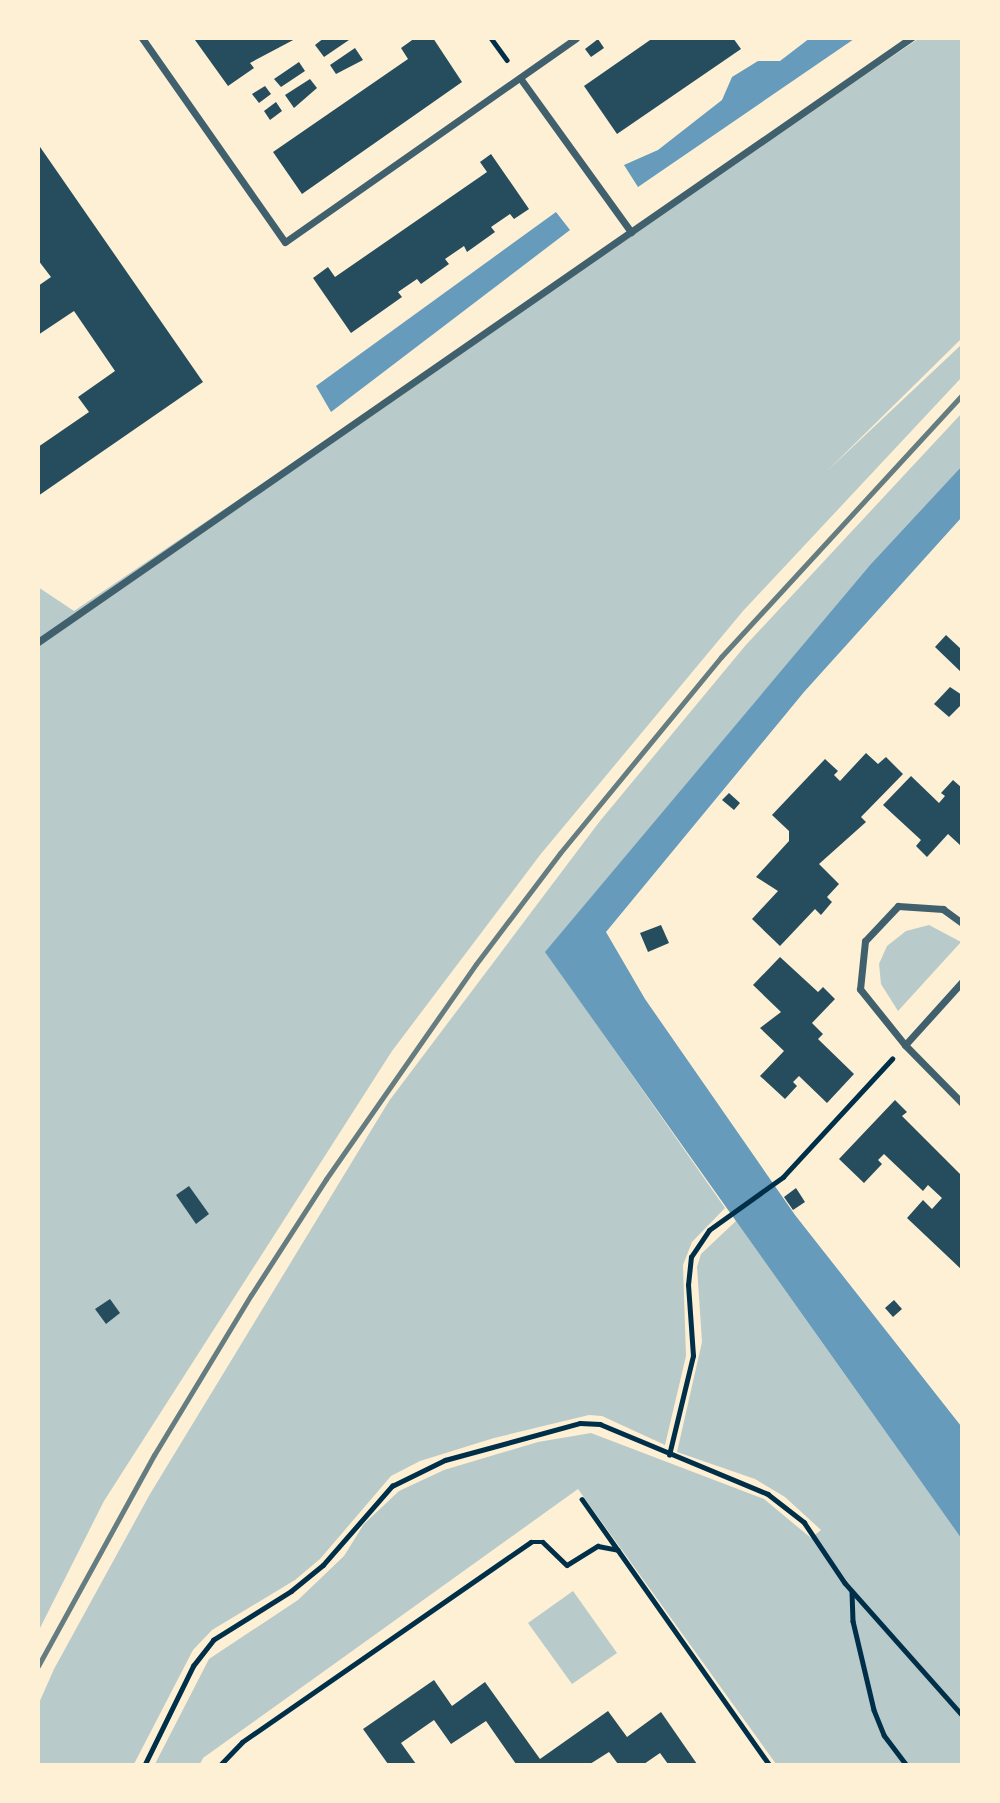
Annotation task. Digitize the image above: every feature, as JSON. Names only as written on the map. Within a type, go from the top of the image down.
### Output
[{"type":"street","points":[[142,38],[285,242],[576,38]]},
{"type":"street","points":[[38,642],[911,38]]},
{"type":"street","points":[[520,78],[631,232]]},
{"type":"street","points":[[961,923],[943,909],[898,906],[865,941],[860,989],[905,1045],[961,1102]]},
{"type":"street","points":[[905,1045],[961,982]]},
{"type":"path","points":[[669,1455],[693,1356],[688,1285],[691,1257],[721,1221],[783,1177],[905,1045]]},
{"type":"path","points":[[145,1765],[192,1666],[214,1640],[291,1591],[323,1565],[366,1511],[403,1479],[445,1460],[580,1423],[600,1424],[768,1494],[804,1522],[852,1591],[961,1715]]},
{"type":"path","points":[[582,1499],[769,1765]]},
{"type":"path","points":[[221,1765],[242,1742],[531,1542],[543,1542],[567,1565],[598,1546],[618,1550]]},
{"type":"path","points":[[852,1591],[853,1621],[874,1710],[890,1744],[906,1765]]},
{"type":"shaded area","points":[[918,39],[961,39],[961,339],[826,472],[961,345],[961,378],[743,611],[540,855],[392,1051],[104,1501],[39,1630],[38,587],[74,611]]},
{"type":"shaded area","points":[[961,414],[961,467],[870,565],[546,952],[725,1208],[692,1242],[683,1265],[686,1356],[665,1445],[602,1416],[589,1415],[494,1438],[420,1461],[391,1476],[320,1559],[295,1580],[212,1630],[193,1650],[134,1764],[39,1764],[39,1703],[54,1669],[150,1494],[389,1101],[600,821],[745,646]]},
{"type":"shaded area","points":[[929,925],[961,942],[898,1011],[881,984],[879,964],[887,946],[906,931]]},
{"type":"shaded area","points":[[736,1221],[961,1538],[961,1764],[776,1764],[578,1489],[203,1758],[200,1764],[155,1764],[209,1659],[298,1600],[344,1556],[364,1524],[399,1491],[444,1470],[538,1442],[591,1433],[764,1499],[811,1538],[821,1530],[785,1497],[755,1479],[677,1452],[702,1342],[697,1267],[701,1254]]},
{"type":"shaded area","points":[[573,1591],[617,1653],[572,1684],[528,1623]]},
{"type":"water","points":[[810,38],[854,39],[638,187],[624,165],[658,150],[722,100],[732,77],[758,61],[780,61]]},
{"type":"water","points":[[556,212],[570,230],[331,412],[316,386]]},
{"type":"water","points":[[961,467],[961,518],[804,692],[606,932],[645,999],[795,1215],[961,1426],[961,1538],[545,952],[870,565]]},
{"type":"building","points":[[297,38],[250,63],[254,68],[228,86],[195,40]]},
{"type":"building","points":[[324,38],[349,40],[324,57],[315,45]]},
{"type":"building","points":[[415,38],[433,38],[462,82],[302,194],[273,152],[408,59],[401,48]]},
{"type":"building","points":[[653,38],[733,38],[741,49],[617,134],[584,86]]},
{"type":"building","points":[[598,39],[604,48],[591,57],[585,49]]},
{"type":"building","points":[[355,48],[363,60],[336,74],[330,65]]},
{"type":"building","points":[[299,62],[305,71],[281,87],[274,79]]},
{"type":"building","points":[[310,79],[317,88],[294,108],[285,95]]},
{"type":"building","points":[[265,86],[271,94],[259,103],[252,94]]},
{"type":"building","points":[[276,102],[282,111],[270,120],[264,111]]},
{"type":"building","points":[[38,144],[203,382],[38,496],[38,447],[89,412],[78,397],[115,371],[74,311],[38,335],[38,286],[51,277],[38,260]]},
{"type":"building","points":[[491,154],[529,209],[514,219],[510,214],[491,227],[495,232],[467,252],[464,246],[445,259],[449,264],[421,284],[417,279],[398,292],[402,297],[351,333],[313,278],[328,267],[335,277],[487,172],[480,162]]},
{"type":"building","points":[[946,635],[962,650],[962,673],[935,647]]},
{"type":"building","points":[[950,687],[962,695],[962,704],[949,717],[934,704]]},
{"type":"building","points":[[866,753],[878,764],[886,757],[903,774],[861,817],[866,822],[819,864],[839,884],[827,897],[832,902],[821,915],[815,909],[780,946],[752,919],[778,891],[756,877],[789,841],[789,831],[772,815],[825,759],[838,771],[834,775],[840,781]]},
{"type":"building","points":[[911,776],[939,803],[945,796],[941,793],[953,780],[962,788],[960,845],[948,834],[927,857],[916,846],[921,840],[883,805]]},
{"type":"building","points":[[729,793],[740,803],[734,810],[722,800]]},
{"type":"building","points":[[661,925],[669,943],[648,952],[640,933]]},
{"type":"building","points":[[780,957],[818,992],[823,987],[835,999],[812,1023],[823,1034],[818,1039],[854,1074],[827,1103],[799,1076],[793,1082],[797,1086],[785,1099],[760,1076],[784,1051],[760,1028],[781,1012],[753,985]]},
{"type":"building","points":[[895,1100],[907,1112],[902,1116],[962,1176],[962,1270],[907,1218],[923,1200],[932,1209],[942,1198],[928,1185],[923,1191],[884,1154],[878,1160],[882,1164],[864,1183],[839,1159]]},
{"type":"building","points":[[189,1186],[209,1214],[196,1224],[176,1195]]},
{"type":"building","points":[[796,1188],[805,1202],[793,1210],[784,1197]]},
{"type":"building","points":[[110,1299],[120,1313],[106,1324],[95,1309]]},
{"type":"building","points":[[894,1300],[902,1309],[893,1317],[885,1308]]},
{"type":"building","points":[[434,1680],[452,1706],[485,1682],[540,1759],[608,1711],[627,1737],[661,1712],[697,1764],[668,1764],[660,1753],[644,1764],[618,1764],[609,1752],[590,1764],[516,1764],[486,1721],[451,1744],[434,1720],[401,1743],[416,1764],[388,1764],[363,1729]]},
{"type":"railway","points":[[38,1666],[154,1455],[251,1295],[326,1179],[476,964],[560,853],[721,657],[962,395]]}]
